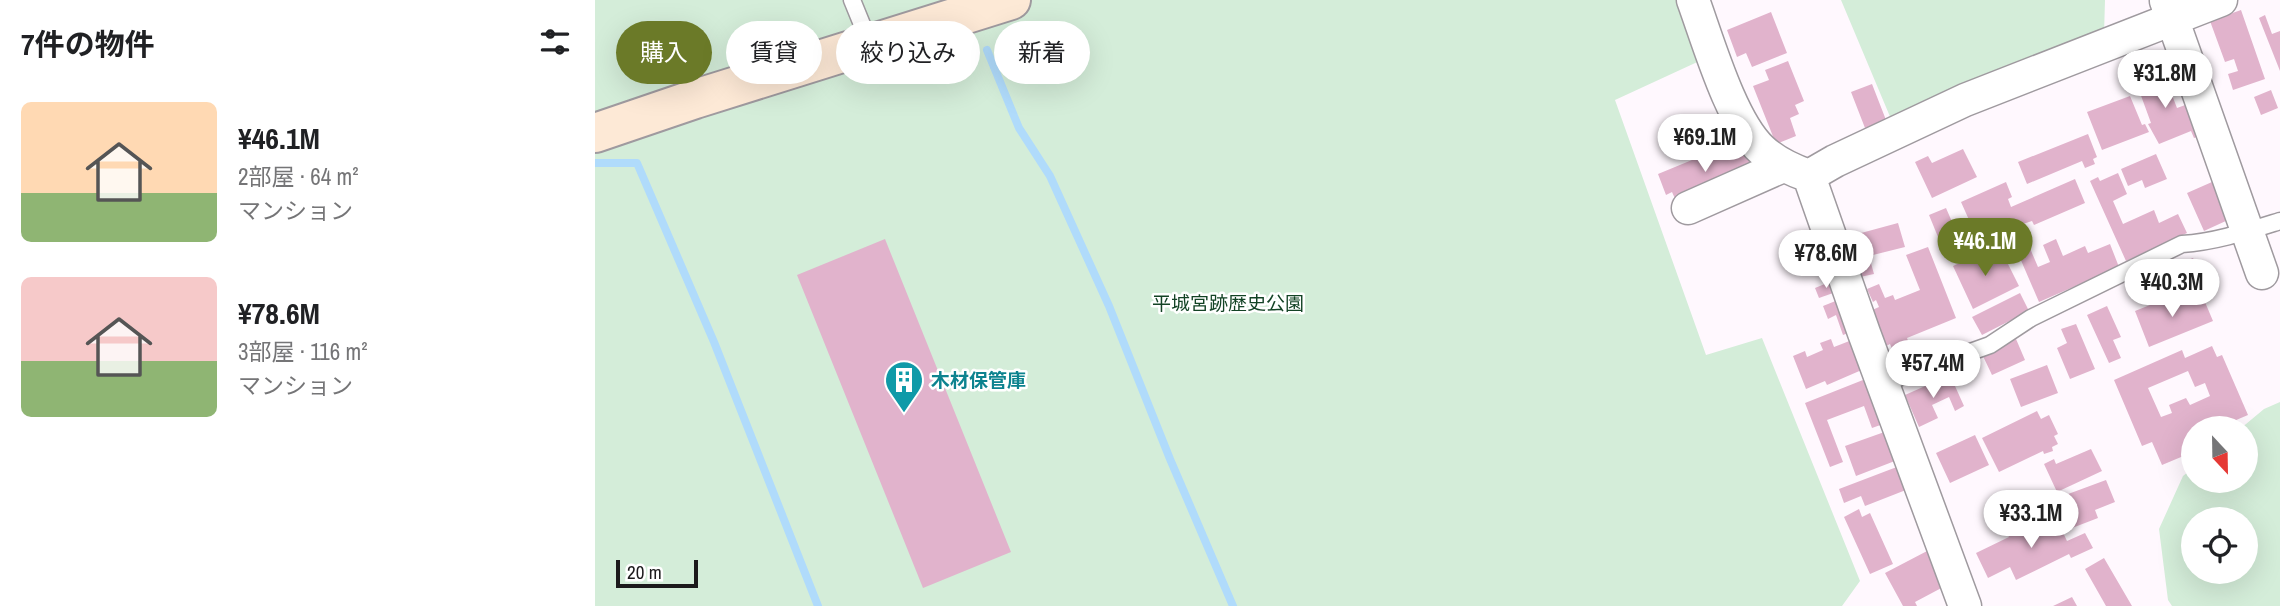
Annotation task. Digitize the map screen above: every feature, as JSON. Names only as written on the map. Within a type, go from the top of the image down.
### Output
[{"type":"main road","points":[[944,21],[1011,0]]},
{"type":"main road","points":[[595,132],[836,55]]},
{"type":"street","points":[[1693,0],[1740,123],[1761,150],[1796,171],[1884,383],[1965,606]]},
{"type":"street","points":[[1688,208],[1796,171],[1835,161],[2169,10],[2221,0]]},
{"type":"street","points":[[2169,10],[2262,273]]},
{"type":"lane","points":[[852,0],[861,21]]},
{"type":"lane","points":[[1884,383],[1990,345],[2031,318],[2182,244],[2247,231],[2280,221]]},
{"type":"green space","name":"平城宮跡歴史公園","points":[[595,0],[1685,0],[1706,58],[1615,100],[1706,355],[1762,338],[1860,581],[1842,606],[595,606]]},
{"type":"green space","points":[[1841,0],[2105,0],[2104,35],[1891,119]]},
{"type":"green space","points":[[2280,402],[2280,606],[2172,606],[2168,600],[2159,529],[2181,480],[2181,494],[2258,493],[2258,416],[2256,416]]},
{"type":"building","points":[[2241,10],[2265,79],[2233,90],[2228,74],[2238,71],[2234,59],[2225,62],[2210,21]]},
{"type":"building","points":[[1771,12],[1787,53],[1752,67],[1746,53],[1737,57],[1727,30]]},
{"type":"building","points":[[2265,15],[2272,34],[2280,31],[2280,71],[2259,18]]},
{"type":"building","points":[[1788,61],[1804,101],[1795,105],[1799,114],[1790,118],[1796,136],[1776,144],[1753,86],[1769,80],[1765,70]]},
{"type":"building","points":[[2159,74],[2160,77],[2164,75],[2168,86],[2181,82],[2182,86],[2170,90],[2177,108],[2188,104],[2200,136],[2194,138],[2191,131],[2159,144],[2148,124],[2151,123],[2136,82]]},
{"type":"building","points":[[1872,84],[1886,120],[1865,128],[1851,92]]},
{"type":"building","points":[[2271,90],[2278,108],[2261,115],[2254,97]]},
{"type":"building","points":[[2130,96],[2142,125],[2145,124],[2149,132],[2102,150],[2087,112]]},
{"type":"building","points":[[2088,134],[2097,157],[2093,159],[2095,164],[2085,168],[2082,161],[2027,184],[2018,162]]},
{"type":"building","points":[[1744,146],[1754,172],[1677,203],[1672,192],[1666,195],[1658,174],[1709,153],[1712,159]]},
{"type":"building","points":[[1963,149],[1977,177],[1932,198],[1915,162],[1928,156],[1932,163]]},
{"type":"building","points":[[2156,154],[2167,179],[2145,188],[2142,180],[2128,186],[2121,169]]},
{"type":"building","points":[[2118,173],[2127,194],[2113,201],[2123,224],[2154,210],[2159,223],[2178,214],[2187,233],[2126,261],[2090,181],[2098,177],[2100,181]]},
{"type":"building","points":[[2075,179],[2085,203],[2034,225],[2032,221],[2020,225],[2038,267],[2050,262],[2043,245],[2056,239],[2063,256],[2085,246],[2088,253],[2110,244],[2119,267],[2039,302],[2004,221],[1995,224],[1998,231],[1982,238],[1978,229],[1974,231],[1961,202],[2006,182],[2012,197],[2008,199],[2011,207]]},
{"type":"building","points":[[2212,182],[2228,220],[2204,231],[2187,193]]},
{"type":"building","points":[[1946,208],[1963,247],[1945,254],[1929,215]]},
{"type":"building","points":[[1898,223],[1905,247],[1869,256],[1874,274],[1860,277],[1850,236]]},
{"type":"building","name":"木材保管庫","points":[[885,239],[1011,552],[923,588],[797,275]]},
{"type":"building","points":[[1928,247],[1956,318],[1907,338],[1913,354],[1897,361],[1890,344],[1884,347],[1870,311],[1879,307],[1876,300],[1873,302],[1867,289],[1879,284],[1885,298],[1893,295],[1895,300],[1920,290],[1906,255]]},
{"type":"building","points":[[1983,252],[1987,261],[2003,254],[2019,286],[1973,309],[1953,266]]},
{"type":"building","points":[[2193,258],[2201,277],[2176,286],[2174,281],[2166,284],[2161,271]]},
{"type":"building","points":[[1832,281],[1836,292],[1819,298],[1815,288]]},
{"type":"building","points":[[2020,293],[2029,311],[1982,335],[1972,317]]},
{"type":"building","points":[[2202,295],[2213,321],[2149,347],[2135,311],[2165,299],[2169,308]]},
{"type":"building","points":[[1838,300],[1851,332],[1843,335],[1836,315],[1828,319],[1823,306]]},
{"type":"building","points":[[2107,306],[2121,337],[2113,340],[2121,358],[2109,363],[2087,315]]},
{"type":"building","points":[[2076,324],[2095,369],[2070,379],[2057,348],[2067,343],[2061,329]]},
{"type":"building","points":[[1831,339],[1834,347],[1852,340],[1864,369],[1827,385],[1825,381],[1806,389],[1793,356],[1805,351],[1807,357],[1823,350],[1820,343]]},
{"type":"building","points":[[2016,339],[2025,360],[1992,375],[1982,354]]},
{"type":"building","points":[[2212,346],[2217,357],[2222,355],[2248,415],[2181,416],[2181,457],[2162,465],[2152,442],[2142,446],[2114,380],[2182,350],[2185,358]],"holes":[[[2188,371],[2195,387],[2205,383],[2210,396],[2190,405],[2186,398],[2169,405],[2172,413],[2161,417],[2148,388]]]},
{"type":"building","points":[[2047,365],[2058,393],[2021,407],[2010,379]]},
{"type":"building","points":[[1950,375],[1964,406],[1955,411],[1949,397],[1932,405],[1938,418],[1919,427],[1905,395]]},
{"type":"building","points":[[1868,378],[1886,423],[1872,428],[1864,406],[1827,420],[1843,462],[1830,467],[1805,403]]},
{"type":"building","points":[[2037,411],[2041,419],[2049,415],[2058,434],[2054,436],[2058,444],[2052,447],[2053,451],[2044,454],[2043,451],[1999,472],[1982,438]]},
{"type":"building","points":[[1890,430],[1900,459],[1856,476],[1845,446]]},
{"type":"building","points":[[1975,435],[1989,465],[1950,483],[1936,453]]},
{"type":"building","points":[[2091,449],[2102,471],[2057,492],[2044,464],[2054,459],[2056,464]]},
{"type":"building","points":[[1902,465],[1911,488],[1865,506],[1861,496],[1844,503],[1839,489]]},
{"type":"building","points":[[2106,480],[2115,502],[2095,510],[2098,518],[2072,528],[2060,497]]},
{"type":"building","points":[[1859,509],[1862,517],[1870,513],[1893,564],[1870,574],[1844,517]]},
{"type":"building","points":[[2048,520],[2051,526],[2058,522],[2067,541],[2085,533],[2093,548],[2071,558],[2069,554],[2016,580],[2010,567],[1988,578],[1976,553],[2009,537],[2012,532],[2014,536]]},
{"type":"building","points":[[1929,550],[1947,585],[1915,602],[1917,606],[1903,606],[1885,573]]},
{"type":"building","points":[[2104,558],[2132,606],[2106,606],[2085,569]]},
{"type":"building","points":[[2072,597],[2077,606],[2053,606]]},
{"type":"waterway","points":[[987,50],[1019,128],[1050,176],[1109,306],[1233,606]]},
{"type":"waterway","points":[[595,163],[637,163],[714,342],[818,606]]},
{"type":"place","name":"木材保管庫","points":[[904,414]]}]
